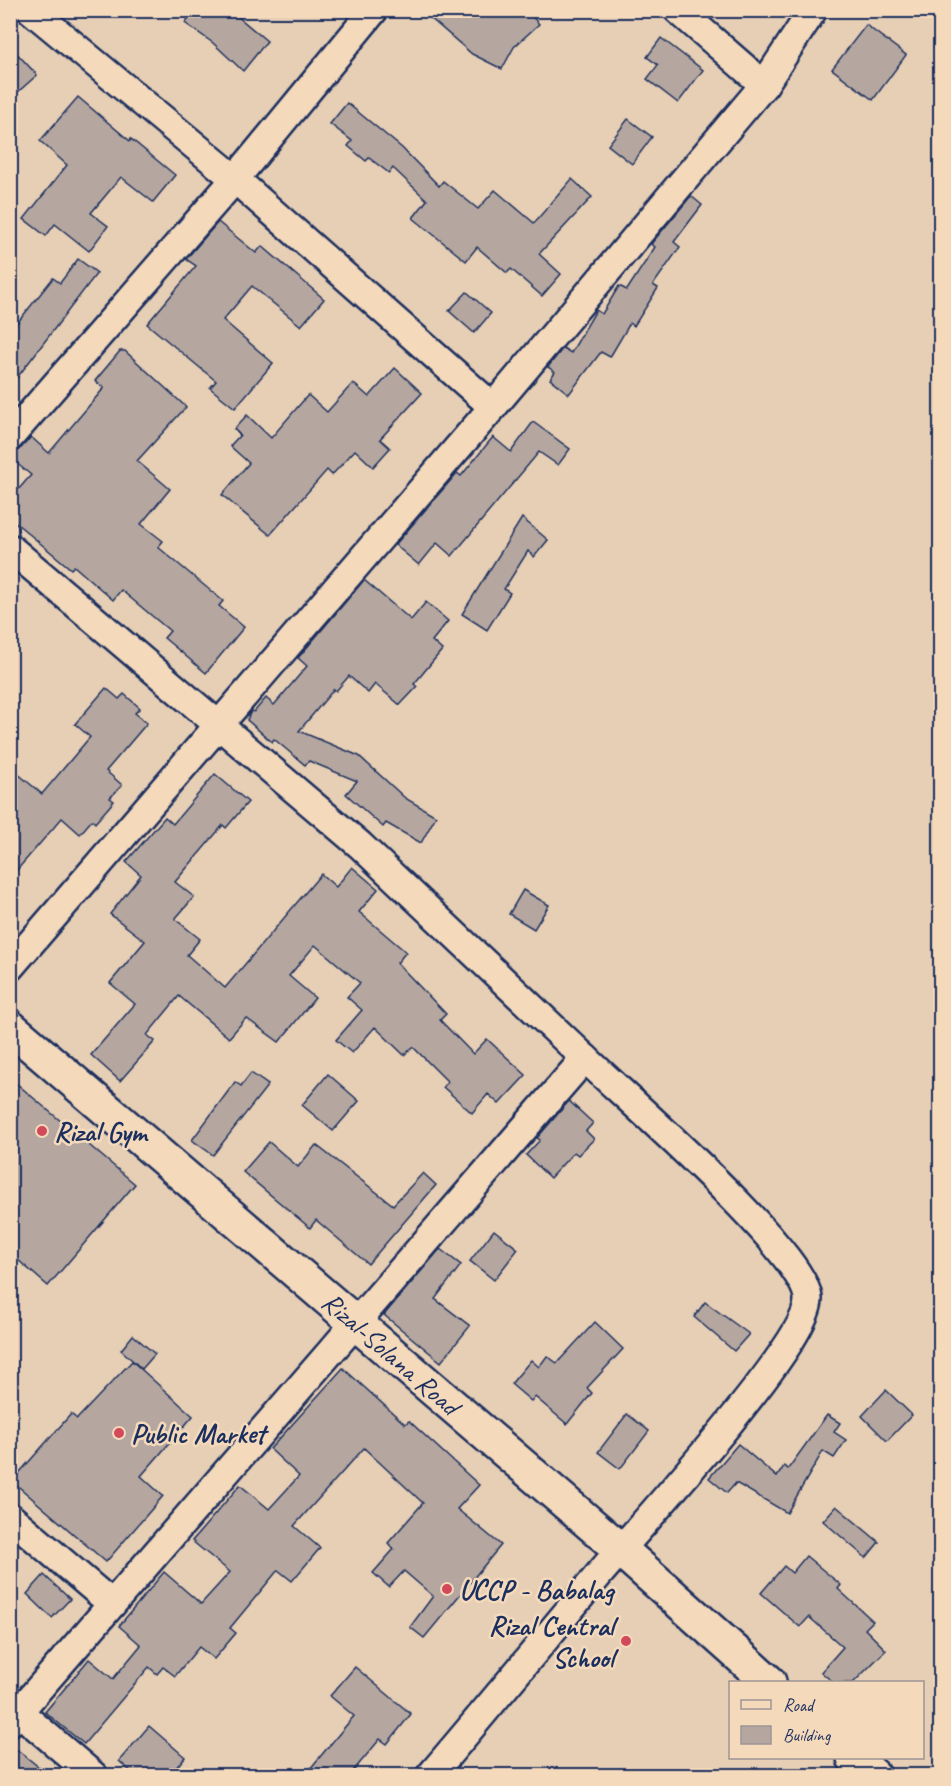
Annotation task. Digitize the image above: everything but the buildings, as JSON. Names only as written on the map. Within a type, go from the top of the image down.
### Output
[{"type":"main road","name":"Rizal-Solana Road","points":[[10,1027],[621,1550],[767,1681]]},
{"type":"main road","points":[[855,1759],[874,1776]]},
{"type":"street","points":[[31,10],[236,179],[493,407]]},
{"type":"street","points":[[10,438],[236,179],[374,10]]},
{"type":"street","points":[[678,10],[764,85]]},
{"type":"street","points":[[10,967],[493,407],[764,85],[813,10]]},
{"type":"street","points":[[10,548],[360,845],[750,1215],[786,1256],[799,1276],[808,1298],[806,1314],[768,1371],[663,1503],[430,1776]]},
{"type":"street","points":[[94,1776],[15,1717],[585,1058]]},
{"type":"street","points":[[10,1518],[112,1604]]},
{"type":"place","name":"Rizal Gym","points":[[42,1131]]},
{"type":"place","name":"Public Market","points":[[119,1433]]},
{"type":"place","name":"UCCP - Babalag","points":[[447,1589]]},
{"type":"place","name":"Rizal Central School","points":[[626,1641]]}]
